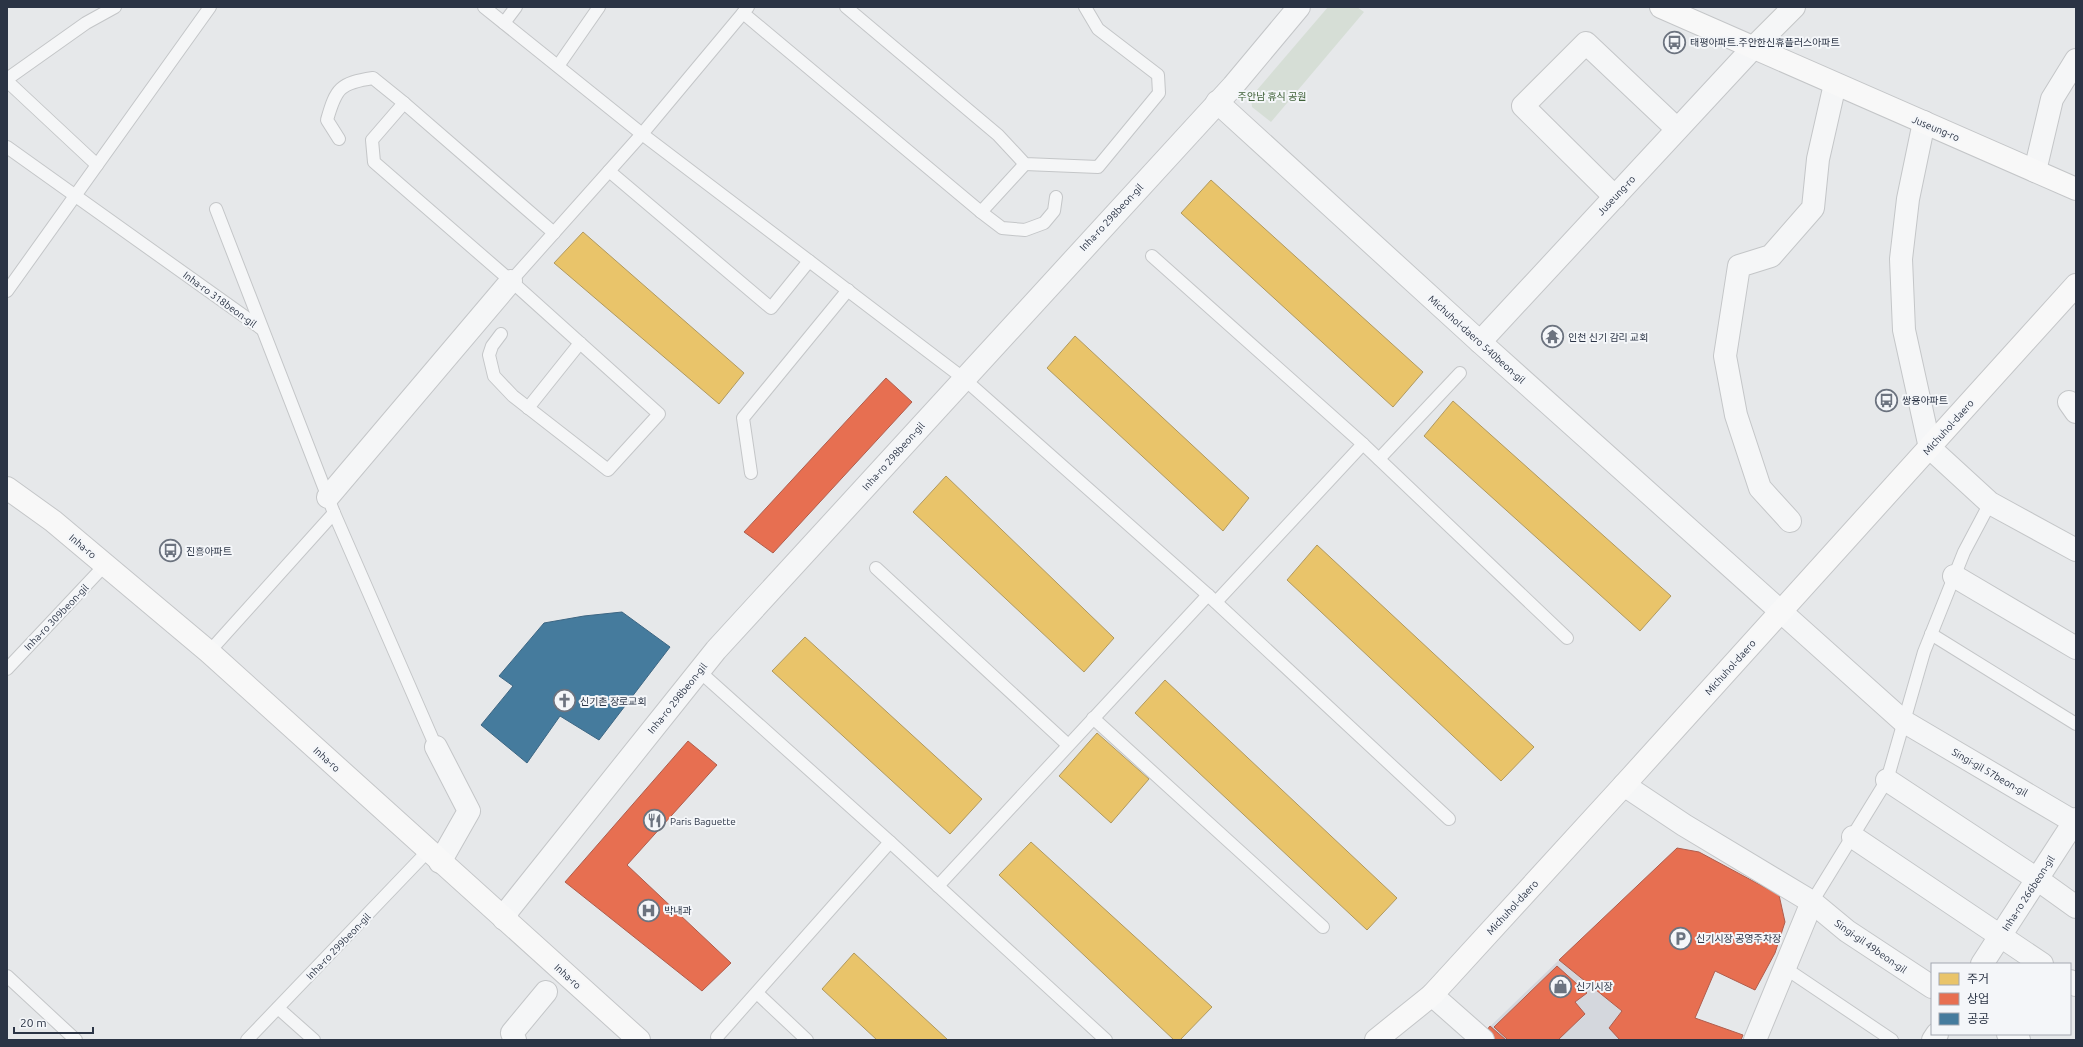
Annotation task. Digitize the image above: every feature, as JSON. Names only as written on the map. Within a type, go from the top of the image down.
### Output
[{"type":"main road","name":"Juseung-ro","points":[[1660,7],[1752,49],[1924,122],[2076,189]]},
{"type":"main road","name":"Michuhol-daero","points":[[1380,1039],[1432,995],[1930,448],[2076,285]]},
{"type":"main road","name":"Inha-ro","points":[[7,488],[53,521],[209,652],[639,1040]]},
{"type":"street","name":"Inha-ro 298beon-gil","points":[[504,919],[509,909],[699,671],[963,378],[1217,102],[1299,7]]},
{"type":"street","points":[[1752,49],[1794,7]]},
{"type":"street","points":[[1615,197],[1523,106],[1586,43],[1677,129]]},
{"type":"street","name":"Juseung-ro","points":[[1480,342],[1752,49]]},
{"type":"street","points":[[2035,171],[2052,99],[2076,60]]},
{"type":"street","points":[[1790,521],[1760,488],[1736,415],[1725,356],[1740,266],[1771,256],[1813,208],[1818,159],[1835,84]]},
{"type":"street","name":"Michuhol-daero 540beon-gil","points":[[1217,102],[1480,342],[1780,611]]},
{"type":"street","points":[[1924,122],[1908,199],[1901,259],[1904,330],[1930,448],[1990,503],[2076,550]]},
{"type":"street","points":[[331,505],[511,281]]},
{"type":"street","points":[[1954,576],[2076,648]]},
{"type":"street","name":"Singi-gil 57beon-gil","points":[[1780,611],[1903,721],[2076,821]]},
{"type":"street","points":[[434,856],[469,811],[436,747]]},
{"type":"street","points":[[1887,780],[2037,879],[2076,907]]},
{"type":"street","name":"Singi-gil 49beon-gil","points":[[1624,785],[1684,825],[1812,902],[1847,931],[1931,986]]},
{"type":"street","name":"Inha-ro 266beon-gil","points":[[1983,963],[2076,821]]},
{"type":"street","points":[[1853,837],[1999,937],[2040,963]]},
{"type":"street","points":[[1755,1040],[1812,902]]},
{"type":"street","points":[[515,1040],[512,1033],[546,992]]},
{"type":"street","points":[[1432,995],[1477,1035]]},
{"type":"street","points":[[2010,1035],[2019,1040]]},
{"type":"lane","points":[[97,165],[7,80],[86,23],[116,7]]},
{"type":"lane","points":[[7,291],[210,7]]},
{"type":"lane","points":[[484,7],[642,134],[963,378],[1212,599],[1449,819]]},
{"type":"lane","points":[[504,23],[516,7]]},
{"type":"lane","points":[[558,66],[599,7]]},
{"type":"lane","points":[[846,7],[998,135],[1025,164],[1098,167],[1159,93],[1158,75],[1098,29],[1085,7]]},
{"type":"lane","points":[[511,281],[642,134],[746,10],[980,212],[1002,228],[1025,230],[1044,223],[1054,211],[1056,198]]},
{"type":"lane","points":[[339,139],[327,120],[334,97],[350,82],[373,78],[554,233]]},
{"type":"lane","points":[[404,103],[372,140],[374,162],[511,281],[659,414],[608,470],[528,408],[494,376],[490,355],[492,346],[501,334]]},
{"type":"lane","name":"Inha-ro 318beon-gil","points":[[7,146],[262,329],[331,505],[436,747]]},
{"type":"lane","points":[[980,212],[1025,164]]},
{"type":"lane","points":[[609,171],[771,308],[809,261]]},
{"type":"lane","points":[[216,209],[262,329]]},
{"type":"lane","points":[[1152,256],[1363,444],[1567,638]]},
{"type":"lane","points":[[751,473],[743,418],[848,290]]},
{"type":"lane","points":[[528,408],[580,343]]},
{"type":"lane","points":[[1379,459],[1460,373]]},
{"type":"lane","points":[[938,886],[1093,718],[1212,599],[1363,444]]},
{"type":"lane","points":[[1812,902],[1887,780],[1903,721],[1931,634],[1964,552],[1990,503]]},
{"type":"lane","points":[[209,652],[331,505]]},
{"type":"lane","name":"Inha-ro 309beon-gil","points":[[7,668],[106,565]]},
{"type":"lane","points":[[876,568],[1068,745]]},
{"type":"lane","points":[[1931,634],[2076,724]]},
{"type":"lane","points":[[699,671],[890,842],[1106,1040]]},
{"type":"lane","points":[[1093,718],[1323,928]]},
{"type":"lane","points":[[717,1037],[890,842]]},
{"type":"lane","name":"Inha-ro 299beon-gil","points":[[247,1040],[434,856]]},
{"type":"lane","points":[[1786,968],[1892,1040]]},
{"type":"lane","points":[[7,976],[76,1040]]},
{"type":"lane","points":[[757,993],[807,1040]]},
{"type":"lane","points":[[278,1008],[314,1040]]},
{"type":"shaded area","name":"신기시장","points":[[1559,960],[1657,1040],[1476,1040]]},
{"type":"green space","name":"주안남 휴식 공원","points":[[1328,7],[1357,7],[1364,12],[1271,122],[1252,107],[1251,97]]},
{"type":"building: 주거","points":[[1211,180],[1423,372],[1393,407],[1181,213]]},
{"type":"building: 주거","points":[[583,232],[744,373],[719,404],[554,263]]},
{"type":"building: 주거","points":[[1075,336],[1249,498],[1223,531],[1047,368]]},
{"type":"building: 주거","points":[[1453,401],[1671,596],[1640,631],[1424,436]]},
{"type":"building: 주거","points":[[946,476],[1114,638],[1084,672],[913,512]]},
{"type":"building: 주거","points":[[1317,545],[1534,747],[1501,781],[1287,580]]},
{"type":"building: 주거","points":[[805,637],[982,799],[950,834],[772,671]]},
{"type":"building: 주거","points":[[1165,680],[1397,898],[1367,930],[1135,713]]},
{"type":"building: 주거","points":[[1097,733],[1149,779],[1111,823],[1059,776]]},
{"type":"building: 주거","points":[[1031,842],[1212,1007],[1180,1040],[1174,1040],[999,875]]},
{"type":"building: 주거","points":[[854,953],[948,1040],[877,1040],[822,989]]},
{"type":"building: 상업","points":[[886,378],[912,402],[773,553],[744,532]]},
{"type":"building: 상업","points":[[688,741],[717,765],[627,865],[731,963],[702,991],[565,882]]},
{"type":"building: 상업","name":"신기시장 공영주차장","points":[[1677,848],[1699,852],[1779,895],[1785,922],[1775,953],[1755,990],[1715,971],[1695,1018],[1743,1035],[1741,1040],[1620,1040],[1609,1028],[1622,1011],[1559,960]]},
{"type":"building: 상업","points":[[1557,966],[1587,993],[1575,1002],[1585,1014],[1558,1040],[1508,1040],[1494,1027]]},
{"type":"building: 상업","points":[[1490,1026],[1506,1040],[1479,1040]]},
{"type":"building: 공공","name":"신기촌 장로교회","points":[[622,612],[670,647],[599,740],[560,716],[527,763],[481,725],[513,686],[499,676],[544,623],[584,616]]},
{"type":"place","name":"태평아파트.주안한신휴플러스아파트","points":[[1674,42]]},
{"type":"place","name":"인천 신기 감리 교회","points":[[1553,337]]},
{"type":"place","name":"쌍용아파트","points":[[1886,400]]},
{"type":"place","name":"진흥아파트","points":[[170,551]]},
{"type":"place","name":"신기촌 장로교회","points":[[565,701]]},
{"type":"place","name":"Paris Baguette","points":[[655,821]]},
{"type":"place","name":"박내과","points":[[648,910]]},
{"type":"place","name":"신기시장 공영주차장","points":[[1681,938]]},
{"type":"place","name":"신기시장","points":[[1561,986]]}]
